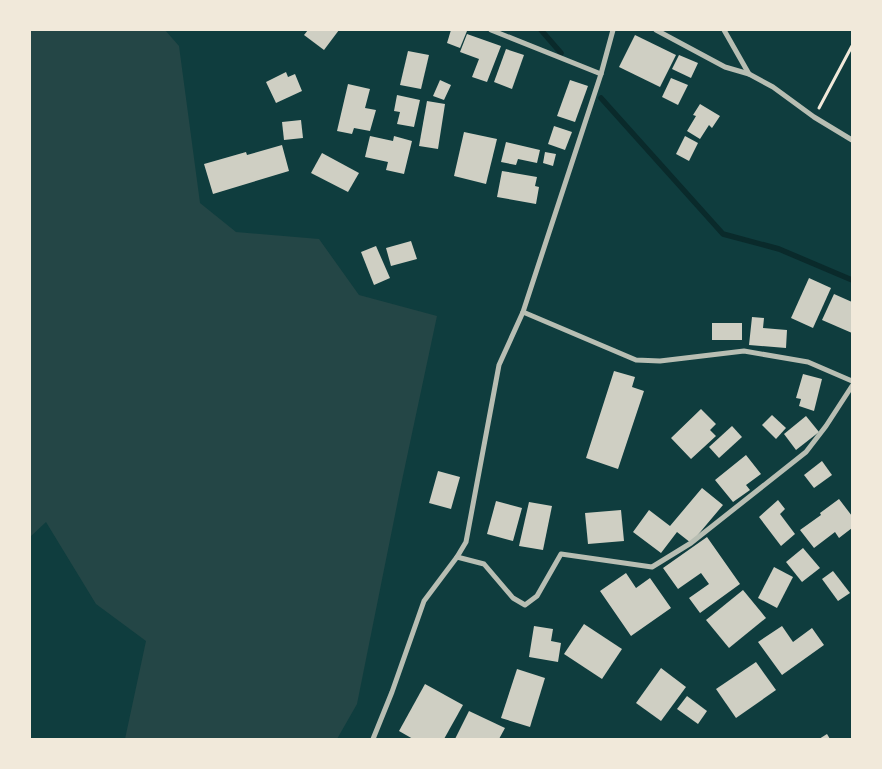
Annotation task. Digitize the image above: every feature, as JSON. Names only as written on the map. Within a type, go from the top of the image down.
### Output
[{"type":"street","points":[[491,30],[601,74]]},
{"type":"street","points":[[374,739],[424,601],[466,542],[500,364],[522,312],[601,74],[613,30]]},
{"type":"street","points":[[656,30],[725,67],[749,74],[773,87],[814,117],[852,140]]},
{"type":"street","points":[[724,30],[749,74]]},
{"type":"street","points":[[522,312],[636,360],[660,361],[744,351],[808,362],[852,381]]},
{"type":"street","points":[[457,557],[484,564],[513,598],[526,604],[536,596],[561,554],[652,567],[691,543],[806,452],[826,426],[852,386]]},
{"type":"path","points":[[814,117],[852,46]]},
{"type":"shaded area","points":[[30,30],[165,30],[179,46],[200,203],[236,232],[319,239],[359,295],[437,316],[357,704],[337,739],[125,739],[146,641],[96,604],[46,522],[30,537]]},
{"type":"building","points":[[308,30],[339,30],[324,50],[304,35]]},
{"type":"building","points":[[451,30],[467,31],[460,48],[447,43]]},
{"type":"building","points":[[467,34],[501,46],[487,82],[472,77],[479,59],[460,52]]},
{"type":"building","points":[[635,35],[676,55],[660,87],[619,67]]},
{"type":"building","points":[[506,49],[524,55],[512,89],[494,82]]},
{"type":"building","points":[[408,51],[429,55],[421,89],[400,85]]},
{"type":"building","points":[[679,55],[698,63],[691,78],[672,69]]},
{"type":"building","points":[[286,72],[288,77],[295,74],[302,91],[276,103],[266,82]]},
{"type":"building","points":[[671,78],[688,85],[678,105],[662,97]]},
{"type":"building","points":[[440,80],[451,85],[444,100],[433,96]]},
{"type":"building","points":[[570,80],[588,86],[575,122],[557,116]]},
{"type":"building","points":[[348,84],[370,89],[365,108],[376,110],[370,131],[354,128],[352,134],[337,131]]},
{"type":"building","points":[[397,95],[420,100],[414,127],[397,124],[400,112],[394,111]]},
{"type":"building","points":[[427,101],[445,104],[438,149],[419,146]]},
{"type":"building","points":[[700,104],[720,116],[712,128],[709,125],[700,139],[687,131],[696,116],[693,115]]},
{"type":"building","points":[[301,120],[303,138],[284,140],[282,122]]},
{"type":"building","points":[[554,126],[572,132],[565,150],[548,144]]},
{"type":"building","points":[[464,132],[497,139],[486,184],[454,176]]},
{"type":"building","points":[[370,136],[393,141],[394,136],[412,141],[404,174],[386,170],[388,162],[365,157]]},
{"type":"building","points":[[685,136],[698,143],[689,161],[676,154]]},
{"type":"building","points":[[506,142],[540,150],[537,163],[518,159],[516,165],[501,162]]},
{"type":"building","points":[[282,145],[289,171],[213,194],[204,164],[246,152],[247,155]]},
{"type":"building","points":[[545,152],[556,154],[553,166],[543,163]]},
{"type":"building","points":[[322,153],[359,173],[348,192],[311,173]]},
{"type":"building","points":[[502,171],[537,177],[535,186],[539,187],[536,204],[497,197]]},
{"type":"building","points":[[411,241],[417,259],[391,266],[386,248]]},
{"type":"building","points":[[376,246],[390,278],[374,285],[361,252]]},
{"type":"building","points":[[809,278],[831,288],[813,328],[791,318]]},
{"type":"building","points":[[834,294],[852,302],[852,333],[822,320]]},
{"type":"building","points":[[752,317],[764,318],[763,328],[787,330],[786,348],[749,345]]},
{"type":"building","points":[[712,323],[742,323],[742,340],[712,340]]},
{"type":"building","points":[[614,371],[635,377],[632,387],[644,391],[618,469],[586,458]]},
{"type":"building","points":[[803,374],[822,379],[814,411],[799,406],[801,399],[796,398]]},
{"type":"building","points":[[701,409],[716,424],[710,430],[716,436],[691,459],[671,438]]},
{"type":"building","points":[[772,415],[786,428],[776,439],[762,425]]},
{"type":"building","points":[[806,416],[819,432],[796,450],[784,434]]},
{"type":"building","points":[[732,426],[742,437],[719,458],[709,447]]},
{"type":"building","points":[[746,455],[761,474],[746,485],[750,490],[733,502],[715,480]]},
{"type":"building","points":[[822,461],[832,475],[814,488],[804,475]]},
{"type":"building","points":[[438,471],[460,477],[451,509],[429,503]]},
{"type":"building","points":[[702,488],[723,505],[691,543],[677,532],[661,553],[633,532],[649,510],[670,526]]},
{"type":"building","points":[[839,499],[852,516],[852,528],[839,538],[835,532],[814,548],[800,530]]},
{"type":"building","points":[[778,500],[785,509],[780,514],[795,534],[781,546],[759,517]]},
{"type":"building","points":[[496,501],[522,508],[513,541],[487,534]]},
{"type":"building","points":[[529,502],[552,506],[543,550],[519,546]]},
{"type":"building","points":[[621,510],[624,541],[588,544],[585,513]]},
{"type":"building","points":[[707,537],[740,584],[700,613],[689,598],[709,584],[701,573],[678,589],[663,568]]},
{"type":"building","points":[[803,548],[820,568],[802,582],[786,562]]},
{"type":"building","points":[[774,567],[793,577],[777,608],[758,598]]},
{"type":"building","points":[[833,571],[850,593],[838,601],[822,579]]},
{"type":"building","points":[[626,573],[636,588],[650,578],[671,608],[631,636],[600,591]]},
{"type":"building","points":[[743,590],[766,618],[729,648],[706,620]]},
{"type":"building","points":[[584,624],[622,649],[602,679],[564,654]]},
{"type":"building","points":[[534,626],[553,629],[551,641],[561,643],[558,662],[529,657]]},
{"type":"building","points":[[782,626],[793,642],[812,628],[824,645],[782,675],[758,642]]},
{"type":"building","points":[[756,662],[776,690],[736,718],[716,689]]},
{"type":"building","points":[[661,668],[686,687],[661,721],[636,703]]},
{"type":"building","points":[[517,669],[545,678],[530,727],[501,718]]},
{"type":"building","points":[[425,684],[463,705],[444,739],[413,739],[399,731]]},
{"type":"building","points":[[687,696],[707,711],[698,724],[677,709]]},
{"type":"building","points":[[469,711],[505,728],[499,739],[455,739]]},
{"type":"building","points":[[827,734],[830,739],[819,739]]},
{"type":"waterway","points":[[541,30],[561,53]]},
{"type":"waterway","points":[[601,98],[723,234],[779,249],[852,280]]}]
